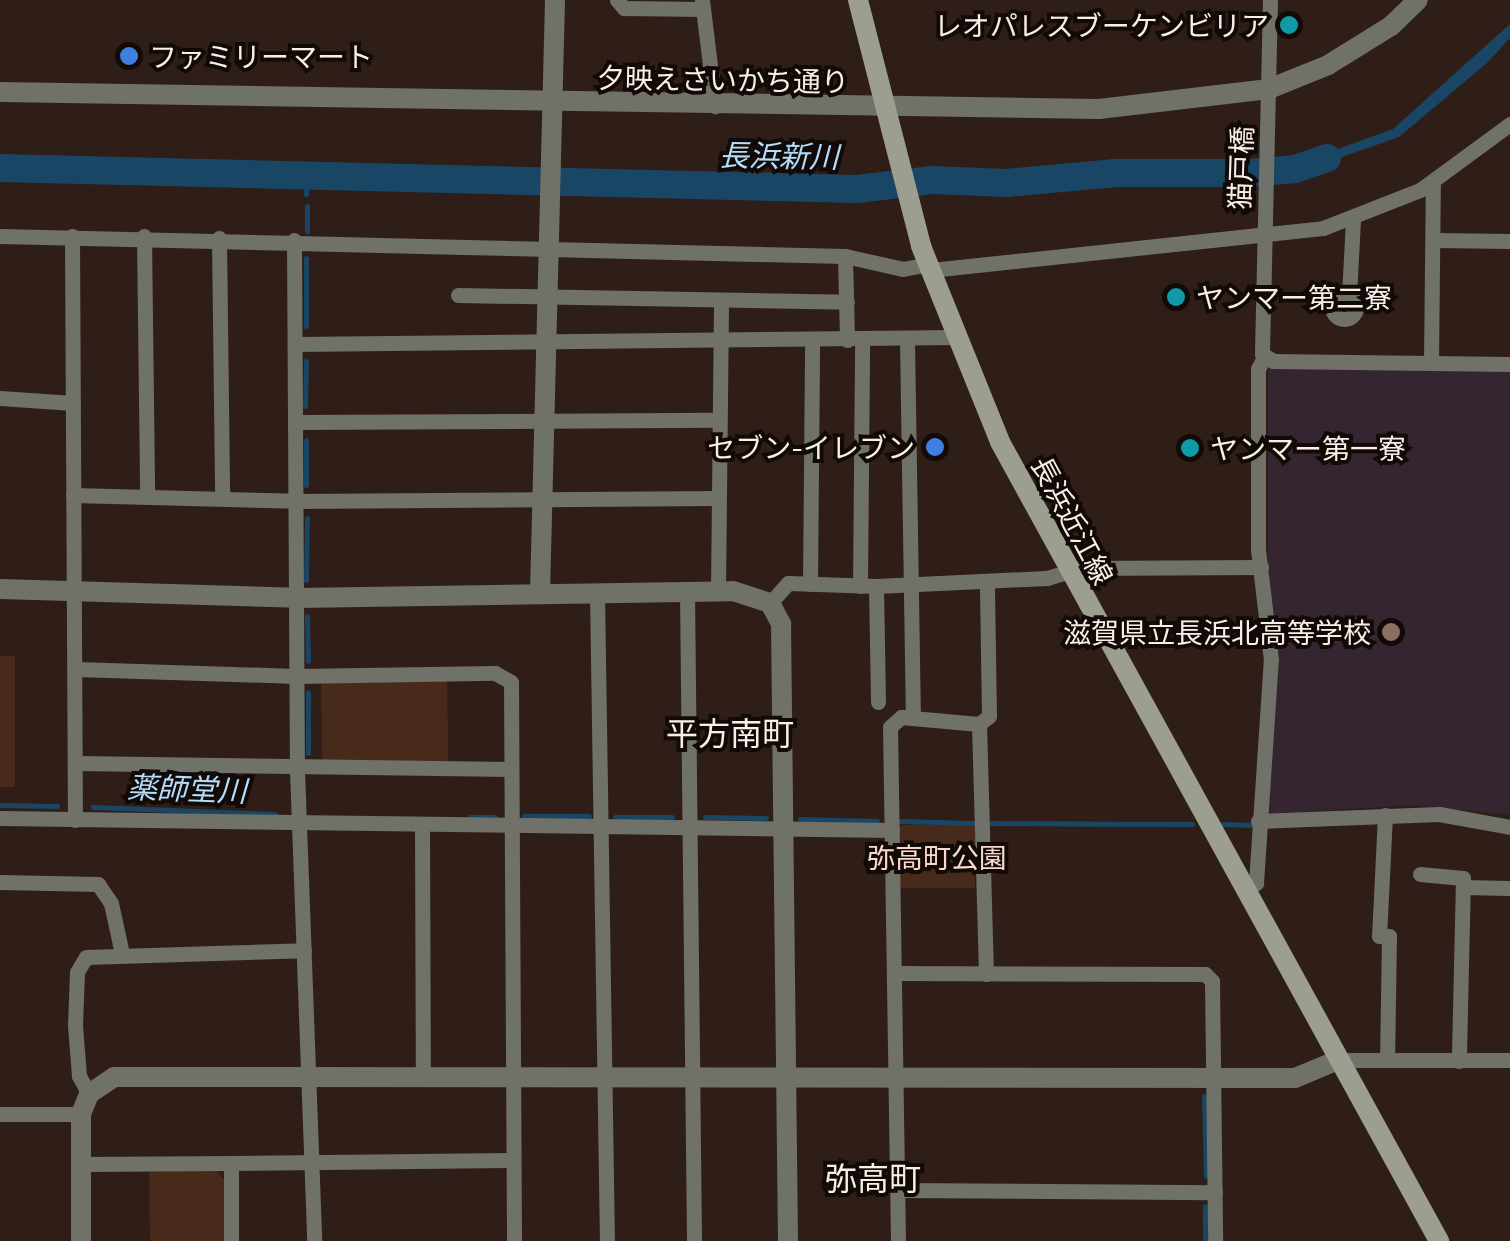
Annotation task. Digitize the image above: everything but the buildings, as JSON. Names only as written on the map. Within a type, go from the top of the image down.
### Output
[{"type":"main road","name":"長浜近江線","points":[[858,0],[927,260],[1000,442],[1439,1241]]},
{"type":"street","points":[[540,594],[555,0]]},
{"type":"street","points":[[617,0],[624,8],[702,5],[716,106]]},
{"type":"street","name":"猫戸橋","points":[[1245,891],[1256,883],[1270,660],[1261,566],[1258,370],[1264,357],[1262,233],[1270,0]]},
{"type":"street","name":"夕映えさいかち通り","points":[[0,92],[886,110],[1099,109],[1269,89],[1328,66],[1391,26],[1418,0]]},
{"type":"street","points":[[0,236],[548,243],[845,256],[903,269],[927,260],[1262,233],[1353,220],[1433,182],[1506,124]]},
{"type":"street","points":[[1430,363],[1433,182]]},
{"type":"street","points":[[1349,296],[1353,220]]},
{"type":"street","points":[[72,236],[75,820]]},
{"type":"street","points":[[144,236],[147,497]]},
{"type":"street","points":[[219,238],[222,498]]},
{"type":"street","points":[[294,240],[298,826],[311,1076],[314,1241]]},
{"type":"street","points":[[1432,240],[1510,241]]},
{"type":"street","points":[[845,256],[878,702]]},
{"type":"street","points":[[458,294],[847,302]]},
{"type":"street","points":[[718,592],[721,300]]},
{"type":"street","points":[[295,344],[957,337]]},
{"type":"street","points":[[907,340],[913,718]]},
{"type":"street","points":[[810,584],[812,341]]},
{"type":"street","points":[[1264,357],[1510,364]]},
{"type":"street","points":[[0,398],[73,403]]},
{"type":"street","points":[[295,422],[717,420]]},
{"type":"street","points":[[73,494],[296,502],[717,498]]},
{"type":"street","points":[[770,602],[788,583],[911,585],[988,582],[1069,571],[1261,566]]},
{"type":"street","points":[[898,1241],[890,727],[913,718],[980,724],[989,716],[988,582]]},
{"type":"street","points":[[0,589],[296,598],[718,592],[770,602]]},
{"type":"street","points":[[686,592],[694,1241]]},
{"type":"street","points":[[597,593],[606,1241]]},
{"type":"street","points":[[770,602],[781,624],[788,1241]]},
{"type":"street","points":[[76,669],[296,676],[495,673],[511,682],[514,1241]]},
{"type":"street","points":[[980,724],[986,974]]},
{"type":"street","points":[[76,764],[297,770],[512,769]]},
{"type":"street","points":[[1258,820],[1439,814],[1510,826]]},
{"type":"street","points":[[1385,815],[1379,936],[1389,936],[1387,1060]]},
{"type":"street","points":[[0,818],[298,826],[602,822],[892,830]]},
{"type":"street","points":[[422,826],[422,1073]]},
{"type":"street","points":[[1420,874],[1460,875],[1463,887],[1459,1060]]},
{"type":"street","points":[[0,882],[98,884],[107,890],[122,954]]},
{"type":"street","points":[[1463,887],[1509,888]]},
{"type":"street","points":[[89,1094],[77,1064],[77,972],[86,957],[304,950]]},
{"type":"street","points":[[895,973],[1205,974],[1212,981],[1215,1241]]},
{"type":"street","points":[[82,1241],[81,1114],[89,1094],[114,1077],[604,1073],[1295,1078],[1338,1060],[1510,1060]]},
{"type":"street","points":[[0,1114],[81,1114]]},
{"type":"street","points":[[83,1164],[513,1160]]},
{"type":"street","points":[[231,1163],[231,1241]]},
{"type":"street","points":[[898,1190],[1215,1192]]},
{"type":"shaded area","name":"滋賀県立長浜北高等学校","points":[[1268,366],[1510,372],[1510,815],[1414,805],[1265,814],[1277,688],[1268,577]]},
{"type":"green space","points":[[0,656],[15,656],[15,787],[0,787]]},
{"type":"green space","points":[[447,681],[448,762],[322,764],[321,683]]},
{"type":"green space","name":"弥高町公園","points":[[899,825],[975,825],[975,888],[899,888]]},
{"type":"green space","points":[[149,1170],[214,1170],[224,1179],[225,1241],[150,1241]]},
{"type":"water","points":[[1510,24],[1510,38],[1487,63],[1399,137],[1294,174],[1294,165],[1393,129]]},
{"type":"waterway","name":"長浜新川","points":[[0,168],[857,189],[932,180],[1006,183],[1116,173],[1251,173],[1295,169],[1327,158]]},
{"type":"waterway","name":"薬師堂川","points":[[306,175],[306,194]]},
{"type":"waterway","name":"薬師堂川","points":[[307,206],[307,231]]},
{"type":"waterway","name":"薬師堂川","points":[[306,258],[306,326]]},
{"type":"waterway","name":"薬師堂川","points":[[305,406],[306,361]]},
{"type":"waterway","name":"薬師堂川","points":[[306,440],[306,485]]},
{"type":"waterway","name":"薬師堂川","points":[[306,580],[307,518]]},
{"type":"waterway","name":"薬師堂川","points":[[307,616],[308,661]]},
{"type":"waterway","name":"薬師堂川","points":[[308,692],[308,753]]},
{"type":"waterway","name":"薬師堂川","points":[[0,805],[57,806]]},
{"type":"waterway","name":"薬師堂川","points":[[93,807],[275,814]]},
{"type":"waterway","points":[[524,816],[589,816]]},
{"type":"waterway","points":[[470,817],[495,817]]},
{"type":"waterway","points":[[615,817],[672,817]]},
{"type":"waterway","points":[[705,817],[766,818]]},
{"type":"waterway","points":[[800,819],[877,821]]},
{"type":"waterway","points":[[900,821],[974,823]]},
{"type":"waterway","points":[[990,823],[1192,824]]},
{"type":"waterway","points":[[1223,824],[1253,825]]},
{"type":"waterway","points":[[1204,1096],[1206,1176]]},
{"type":"waterway","points":[[1205,1206],[1205,1241]]},
{"type":"place","name":"レオパレスブーケンビリア","points":[[1289,25]]},
{"type":"place","name":"ファミリーマート","points":[[129,56]]},
{"type":"place","name":"ヤンマー第二寮","points":[[1176,297]]},
{"type":"place","name":"セブン-イレブン","points":[[935,447]]},
{"type":"place","name":"ヤンマー第一寮","points":[[1190,448]]},
{"type":"place","name":"滋賀県立長浜北高等学校","points":[[1391,632]]},
{"type":"district","name":"平方南町","points":[[730,732]]},
{"type":"district","name":"弥高町","points":[[873,1177]]}]
